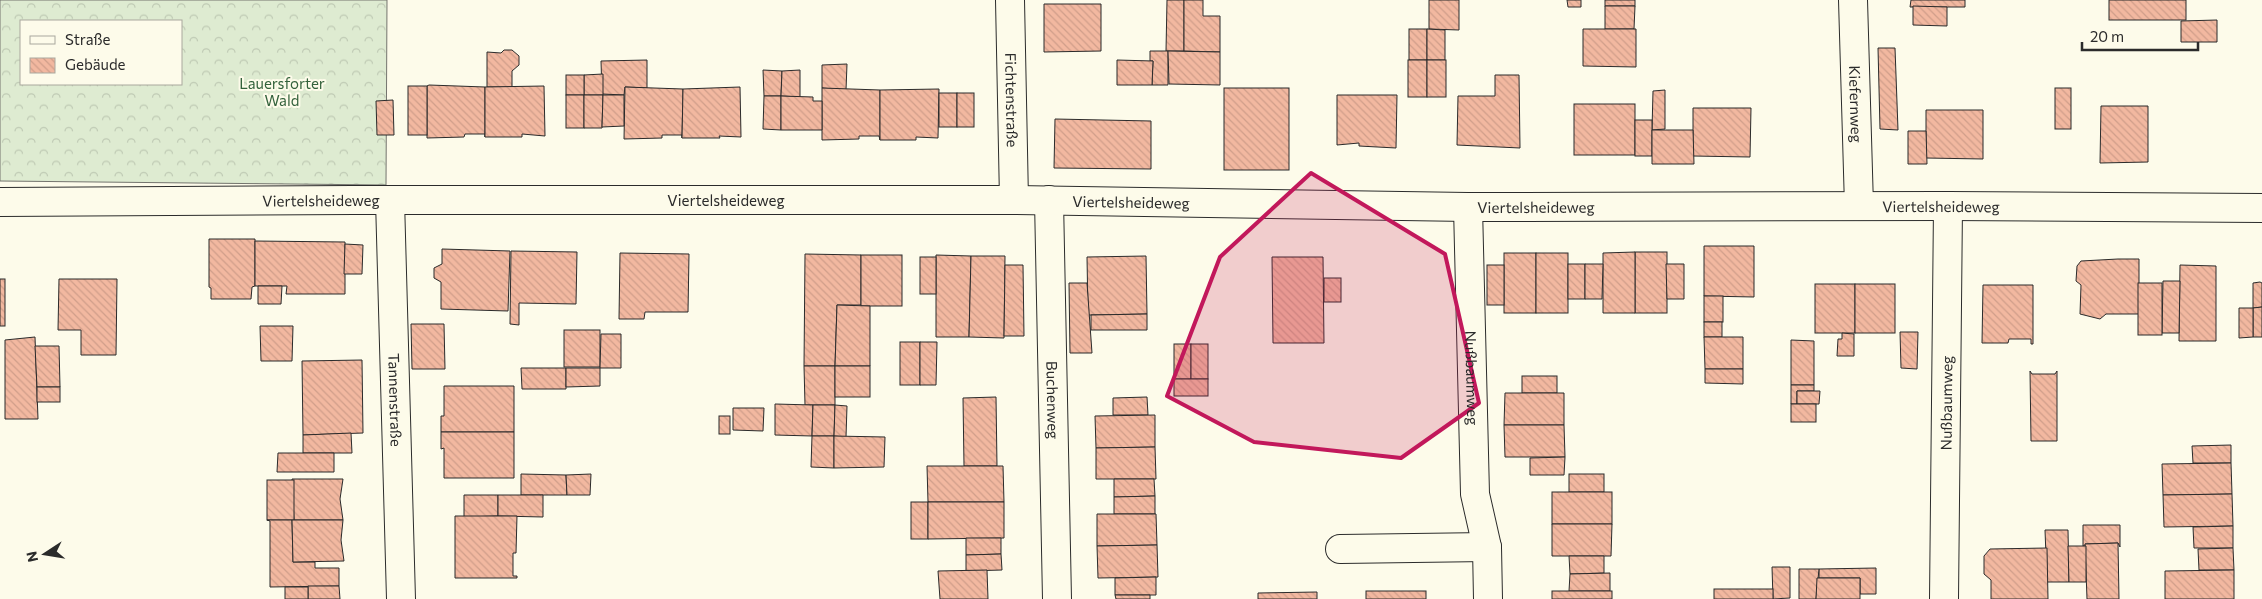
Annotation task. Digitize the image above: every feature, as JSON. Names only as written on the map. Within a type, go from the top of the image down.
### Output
[{"type":"street","name":"Fichtenstraße","points":[[1010,0],[1014,200]]},
{"type":"street","name":"Kiefernweg","points":[[1853,0],[1859,206]]},
{"type":"street","name":"Tannenstraße","points":[[390,200],[401,599]]},
{"type":"street","name":"Viertelsheideweg","points":[[0,202],[1049,200],[1468,207],[1948,206],[2262,208]]},
{"type":"street","name":"Buchenweg","points":[[1049,200],[1057,599]]},
{"type":"street","name":"Nußbaumweg","points":[[1944,599],[1948,206]]},
{"type":"street","name":"Nußbaumweg","points":[[1468,207],[1475,494],[1487,547],[1488,599]]},
{"type":"street","points":[[1340,549],[1487,547]]},
{"type":"highlighted area","points":[[1311,173],[1445,254],[1479,403],[1401,458],[1254,442],[1167,396],[1220,257]]},
{"type":"green space","name":"Lauersforter Wald","points":[[0,0],[387,0],[386,185],[0,181]]},
{"type":"building","points":[[1167,0],[1184,0],[1184,51],[1166,51]]},
{"type":"building","points":[[1184,0],[1203,0],[1203,16],[1220,16],[1220,52],[1184,51]]},
{"type":"building","points":[[1429,0],[1459,0],[1459,30],[1429,29]]},
{"type":"building","points":[[1567,0],[1581,0],[1581,7],[1568,7]]},
{"type":"building","points":[[1605,0],[1635,0],[1635,6],[1605,6]]},
{"type":"building","points":[[1911,0],[1965,0],[1965,7],[1910,7]]},
{"type":"building","points":[[2109,0],[2186,0],[2186,20],[2109,20]]},
{"type":"building","points":[[1044,4],[1101,4],[1101,51],[1044,52]]},
{"type":"building","points":[[1605,6],[1635,6],[1634,29],[1605,29]]},
{"type":"building","points":[[1913,6],[1947,7],[1947,26],[1913,25]]},
{"type":"building","points":[[2217,20],[2217,42],[2181,42],[2181,21]]},
{"type":"building","points":[[1409,29],[1427,29],[1427,60],[1409,60]]},
{"type":"building","points":[[1427,29],[1445,30],[1445,60],[1427,60]]},
{"type":"building","points":[[1583,29],[1636,29],[1636,67],[1583,66]]},
{"type":"building","points":[[1878,48],[1895,48],[1898,130],[1880,129]]},
{"type":"building","points":[[504,50],[512,50],[519,56],[519,65],[512,71],[512,87],[487,87],[487,52],[501,53]]},
{"type":"building","points":[[1150,51],[1168,51],[1168,85],[1152,85],[1153,61],[1150,61]]},
{"type":"building","points":[[1168,51],[1220,52],[1220,85],[1169,84]]},
{"type":"building","points":[[647,60],[647,88],[625,87],[624,95],[602,94],[601,61]]},
{"type":"building","points":[[1117,60],[1153,61],[1152,85],[1117,85]]},
{"type":"building","points":[[1408,60],[1427,60],[1427,97],[1408,97]]},
{"type":"building","points":[[1427,60],[1446,60],[1446,97],[1427,97]]},
{"type":"building","points":[[847,64],[846,90],[822,88],[822,65]]},
{"type":"building","points":[[763,70],[782,71],[781,96],[764,96]]},
{"type":"building","points":[[800,70],[800,97],[781,96],[782,71]]},
{"type":"building","points":[[603,74],[603,95],[584,95],[584,75]]},
{"type":"building","points":[[566,75],[584,75],[584,95],[566,95]]},
{"type":"building","points":[[1495,75],[1519,75],[1520,148],[1457,145],[1458,96],[1495,96]]},
{"type":"building","points":[[408,86],[427,86],[427,135],[408,135]]},
{"type":"building","points":[[427,86],[485,87],[485,134],[465,134],[464,137],[427,138]]},
{"type":"building","points":[[544,86],[545,136],[522,134],[522,137],[485,137],[485,87]]},
{"type":"building","points":[[625,87],[683,89],[682,138],[682,135],[662,135],[662,138],[624,139]]},
{"type":"building","points":[[740,87],[741,137],[682,138],[683,89]]},
{"type":"building","points":[[822,88],[880,90],[880,140],[879,136],[859,136],[859,139],[822,140]]},
{"type":"building","points":[[1224,88],[1289,88],[1289,170],[1224,170]]},
{"type":"building","points":[[2055,88],[2071,88],[2071,129],[2055,129]]},
{"type":"building","points":[[939,89],[938,138],[916,137],[916,140],[880,140],[880,90]]},
{"type":"building","points":[[1665,90],[1665,129],[1652,130],[1653,91]]},
{"type":"building","points":[[939,93],[957,93],[957,127],[939,127]]},
{"type":"building","points":[[957,93],[974,93],[974,127],[957,127]]},
{"type":"building","points":[[566,95],[584,95],[584,128],[566,128]]},
{"type":"building","points":[[584,95],[603,95],[602,128],[584,128]]},
{"type":"building","points":[[603,95],[624,95],[624,126],[602,127]]},
{"type":"building","points":[[1337,95],[1397,95],[1396,148],[1359,146],[1359,143],[1337,145]]},
{"type":"building","points":[[764,96],[781,96],[781,130],[763,129]]},
{"type":"building","points":[[781,96],[813,97],[813,101],[822,101],[822,130],[781,130]]},
{"type":"building","points":[[393,100],[394,135],[377,135],[376,101]]},
{"type":"building","points":[[1574,104],[1635,104],[1635,155],[1574,155]]},
{"type":"building","points":[[2101,106],[2148,106],[2148,162],[2100,163]]},
{"type":"building","points":[[1693,108],[1751,108],[1750,157],[1693,156]]},
{"type":"building","points":[[1926,110],[1983,110],[1983,159],[1926,158]]},
{"type":"building","points":[[1055,119],[1151,121],[1151,169],[1054,168]]},
{"type":"building","points":[[1635,120],[1652,120],[1652,156],[1635,156]]},
{"type":"building","points":[[1652,130],[1693,130],[1694,164],[1652,164]]},
{"type":"building","points":[[1908,131],[1926,131],[1927,164],[1908,164]]},
{"type":"building","points":[[209,239],[255,239],[255,286],[252,287],[251,299],[211,299],[211,288],[209,287]]},
{"type":"building","points":[[255,241],[345,242],[345,294],[286,294],[287,286],[255,286]]},
{"type":"building","points":[[345,244],[363,245],[362,274],[344,274]]},
{"type":"building","points":[[1704,246],[1754,246],[1754,297],[1704,296]]},
{"type":"building","points":[[442,249],[510,251],[508,311],[441,309],[441,282],[434,278],[434,268],[442,264]]},
{"type":"building","points":[[511,251],[577,252],[576,304],[519,303],[519,325],[510,324]]},
{"type":"building","points":[[1635,252],[1667,252],[1667,313],[1635,313]]},
{"type":"building","points":[[1635,252],[1635,313],[1603,313],[1603,253]]},
{"type":"building","points":[[620,253],[689,254],[688,312],[645,312],[644,319],[619,319]]},
{"type":"building","points":[[1504,253],[1536,253],[1536,313],[1504,313]]},
{"type":"building","points":[[1536,253],[1568,253],[1568,313],[1536,313]]},
{"type":"building","points":[[805,254],[861,255],[861,305],[837,305],[835,366],[804,366]]},
{"type":"building","points":[[861,255],[902,255],[902,306],[861,306]]},
{"type":"building","points":[[936,255],[971,256],[969,337],[936,337]]},
{"type":"building","points":[[971,256],[1005,256],[1004,338],[969,337]]},
{"type":"building","points":[[1146,256],[1147,314],[1088,315],[1087,257]]},
{"type":"building","points":[[920,257],[936,257],[936,294],[920,294]]},
{"type":"building","points":[[1272,257],[1323,257],[1324,343],[1273,343]]},
{"type":"building","points":[[2139,259],[2139,314],[2106,314],[2100,319],[2080,314],[2081,285],[2076,281],[2077,266],[2081,261]]},
{"type":"building","points":[[1568,264],[1585,264],[1585,299],[1568,299]]},
{"type":"building","points":[[1585,264],[1603,264],[1602,299],[1585,299]]},
{"type":"building","points":[[1666,264],[1684,264],[1684,299],[1667,299]]},
{"type":"building","points":[[1005,265],[1023,265],[1024,336],[1004,336]]},
{"type":"building","points":[[1487,265],[1504,265],[1504,305],[1487,305]]},
{"type":"building","points":[[2180,265],[2216,266],[2216,341],[2179,341]]},
{"type":"building","points":[[1324,278],[1341,278],[1341,302],[1324,302]]},
{"type":"building","points":[[0,279],[5,279],[5,326],[0,326]]},
{"type":"building","points":[[59,279],[117,279],[116,355],[81,355],[81,330],[58,330]]},
{"type":"building","points":[[2163,281],[2180,281],[2179,333],[2162,333]]},
{"type":"building","points":[[1069,283],[1087,283],[1092,353],[1070,353]]},
{"type":"building","points":[[2138,283],[2162,283],[2162,335],[2138,335]]},
{"type":"building","points":[[2253,283],[2262,283],[2262,307],[2253,308]]},
{"type":"building","points":[[1815,284],[1855,284],[1855,333],[1815,333]]},
{"type":"building","points":[[1855,284],[1895,284],[1895,333],[1855,333]]},
{"type":"building","points":[[1983,285],[2033,285],[2033,344],[2031,344],[2031,339],[2009,339],[2008,343],[1982,343]]},
{"type":"building","points":[[258,286],[282,286],[281,304],[258,304]]},
{"type":"building","points":[[1704,296],[1723,296],[1723,322],[1704,322]]},
{"type":"building","points":[[837,305],[870,306],[870,366],[835,366]]},
{"type":"building","points":[[2262,307],[2262,337],[2253,337],[2253,308]]},
{"type":"building","points":[[2239,308],[2253,308],[2253,337],[2239,338]]},
{"type":"building","points":[[1147,314],[1147,330],[1091,330],[1091,315]]},
{"type":"building","points":[[1704,322],[1722,322],[1722,337],[1704,337]]},
{"type":"building","points":[[411,324],[444,324],[445,369],[412,369]]},
{"type":"building","points":[[260,326],[293,326],[292,361],[261,361]]},
{"type":"building","points":[[564,330],[600,330],[600,367],[564,367]]},
{"type":"building","points":[[1900,332],[1918,332],[1917,369],[1901,368]]},
{"type":"building","points":[[1842,333],[1854,334],[1854,356],[1837,356],[1838,339],[1842,339]]},
{"type":"building","points":[[601,334],[621,334],[621,368],[600,368]]},
{"type":"building","points":[[35,337],[38,419],[5,419],[5,340]]},
{"type":"building","points":[[1704,337],[1743,337],[1743,369],[1705,369]]},
{"type":"building","points":[[1791,340],[1814,341],[1814,385],[1791,385]]},
{"type":"building","points":[[900,342],[920,342],[920,385],[900,385]]},
{"type":"building","points":[[920,342],[937,342],[936,385],[920,385]]},
{"type":"building","points":[[1174,344],[1191,344],[1191,379],[1174,379]]},
{"type":"building","points":[[1191,344],[1208,344],[1208,379],[1191,379]]},
{"type":"building","points":[[35,346],[59,346],[60,387],[37,387]]},
{"type":"building","points":[[362,360],[363,433],[303,435],[302,361]]},
{"type":"building","points":[[804,366],[835,366],[835,405],[805,405]]},
{"type":"building","points":[[835,366],[870,366],[870,397],[835,397]]},
{"type":"building","points":[[521,368],[566,368],[566,389],[522,389]]},
{"type":"building","points":[[566,368],[600,368],[600,386],[566,387]]},
{"type":"building","points":[[1705,369],[1743,369],[1743,384],[1705,383]]},
{"type":"building","points":[[2030,371],[2032,374],[2055,374],[2057,371],[2057,441],[2031,441]]},
{"type":"building","points":[[1522,376],[1557,376],[1557,393],[1522,393]]},
{"type":"building","points":[[1174,379],[1208,379],[1208,396],[1174,396]]},
{"type":"building","points":[[1791,385],[1814,385],[1814,391],[1797,391],[1797,404],[1791,404]]},
{"type":"building","points":[[444,386],[514,386],[514,432],[441,432],[441,416],[444,416]]},
{"type":"building","points":[[37,387],[60,387],[60,402],[37,402]]},
{"type":"building","points":[[1797,391],[1820,391],[1819,404],[1797,404]]},
{"type":"building","points":[[1505,393],[1564,393],[1564,425],[1504,425]]},
{"type":"building","points":[[996,397],[997,466],[964,466],[963,398]]},
{"type":"building","points":[[1147,397],[1148,415],[1113,415],[1113,398]]},
{"type":"building","points":[[775,404],[813,405],[812,436],[775,435]]},
{"type":"building","points":[[1791,404],[1816,404],[1816,422],[1791,422]]},
{"type":"building","points":[[813,405],[835,405],[834,436],[812,436]]},
{"type":"building","points":[[835,405],[847,406],[846,437],[834,436]]},
{"type":"building","points":[[733,408],[764,408],[763,431],[733,430]]},
{"type":"building","points":[[1155,415],[1155,447],[1096,448],[1095,416]]},
{"type":"building","points":[[719,416],[730,416],[730,434],[719,434]]},
{"type":"building","points":[[1504,425],[1564,425],[1565,457],[1505,457]]},
{"type":"building","points":[[441,432],[514,432],[514,478],[444,478],[444,448],[441,449]]},
{"type":"building","points":[[351,433],[352,453],[303,453],[303,435]]},
{"type":"building","points":[[812,436],[834,436],[834,468],[811,467]]},
{"type":"building","points":[[834,436],[885,437],[884,467],[834,468]]},
{"type":"building","points":[[2231,445],[2231,463],[2193,463],[2192,446]]},
{"type":"building","points":[[1155,447],[1156,479],[1096,479],[1096,448]]},
{"type":"building","points":[[278,453],[334,453],[334,472],[277,472]]},
{"type":"building","points":[[1565,457],[1564,475],[1530,475],[1530,458]]},
{"type":"building","points":[[2231,463],[2232,494],[2163,495],[2162,464]]},
{"type":"building","points":[[927,466],[1003,466],[1004,502],[928,502]]},
{"type":"building","points":[[521,474],[566,475],[567,495],[521,495]]},
{"type":"building","points":[[591,474],[590,495],[567,495],[566,475]]},
{"type":"building","points":[[1569,474],[1604,474],[1604,492],[1569,492]]},
{"type":"building","points":[[292,479],[343,479],[340,499],[343,520],[294,520]]},
{"type":"building","points":[[1114,479],[1154,479],[1155,496],[1114,497]]},
{"type":"building","points":[[267,480],[294,480],[294,520],[267,520]]},
{"type":"building","points":[[1552,492],[1612,492],[1612,524],[1552,524]]},
{"type":"building","points":[[2232,494],[2233,526],[2164,527],[2163,495]]},
{"type":"building","points":[[464,495],[498,495],[498,516],[464,517]]},
{"type":"building","points":[[498,495],[543,495],[543,517],[498,516]]},
{"type":"building","points":[[1155,496],[1155,514],[1114,514],[1114,497]]},
{"type":"building","points":[[911,502],[928,502],[928,539],[911,539]]},
{"type":"building","points":[[928,502],[1004,502],[1004,538],[928,539]]},
{"type":"building","points":[[1097,514],[1156,514],[1157,545],[1097,546]]},
{"type":"building","points":[[455,516],[517,516],[516,553],[513,553],[513,576],[517,576],[517,578],[455,578]]},
{"type":"building","points":[[267,520],[292,520],[293,562],[315,562],[315,568],[339,568],[339,586],[270,587],[270,521]]},
{"type":"building","points":[[292,520],[343,520],[341,540],[344,561],[293,562]]},
{"type":"building","points":[[1552,524],[1612,524],[1611,556],[1552,556]]},
{"type":"building","points":[[2083,525],[2120,525],[2120,547],[2118,543],[2085,544],[2086,546],[2083,546]]},
{"type":"building","points":[[2233,526],[2233,548],[2194,548],[2193,527]]},
{"type":"building","points":[[2045,530],[2068,530],[2069,582],[2047,582]]},
{"type":"building","points":[[966,538],[1001,538],[1001,554],[966,555]]},
{"type":"building","points":[[2118,543],[2119,599],[2087,599],[2085,544]]},
{"type":"building","points":[[1157,545],[1158,577],[1098,578],[1097,546]]},
{"type":"building","points":[[2068,546],[2086,546],[2086,582],[2069,582]]},
{"type":"building","points":[[2047,548],[2048,599],[1991,599],[1991,580],[1984,574],[1984,556],[1990,549]]},
{"type":"building","points":[[2233,548],[2234,570],[2199,570],[2198,549]]},
{"type":"building","points":[[1001,554],[1002,570],[966,571],[966,555]]},
{"type":"building","points":[[1569,556],[1604,556],[1604,573],[1570,574]]},
{"type":"building","points":[[1772,567],[1790,567],[1790,598],[1773,599]]},
{"type":"building","points":[[1876,568],[1876,594],[1860,594],[1860,578],[1819,578],[1819,569]]},
{"type":"building","points":[[1799,569],[1819,569],[1816,599],[1799,599]]},
{"type":"building","points":[[987,570],[988,599],[940,599],[938,571]]},
{"type":"building","points":[[2234,570],[2234,599],[2165,599],[2165,571]]},
{"type":"building","points":[[1610,573],[1610,591],[1569,591],[1570,574]]},
{"type":"building","points":[[1156,577],[1156,595],[1115,595],[1115,578]]},
{"type":"building","points":[[1817,578],[1860,578],[1860,599],[1816,599]]},
{"type":"building","points":[[308,586],[339,586],[340,599],[308,599]]},
{"type":"building","points":[[285,587],[308,587],[308,599],[285,599]]},
{"type":"building","points":[[1714,589],[1773,589],[1773,599],[1714,599]]},
{"type":"building","points":[[1366,591],[1426,591],[1426,599],[1366,599]]},
{"type":"building","points":[[1552,591],[1612,591],[1612,599],[1552,599]]},
{"type":"building","points":[[1317,592],[1317,599],[1258,599],[1258,593]]},
{"type":"building","points":[[1115,595],[1150,595],[1150,599],[1116,599]]}]
